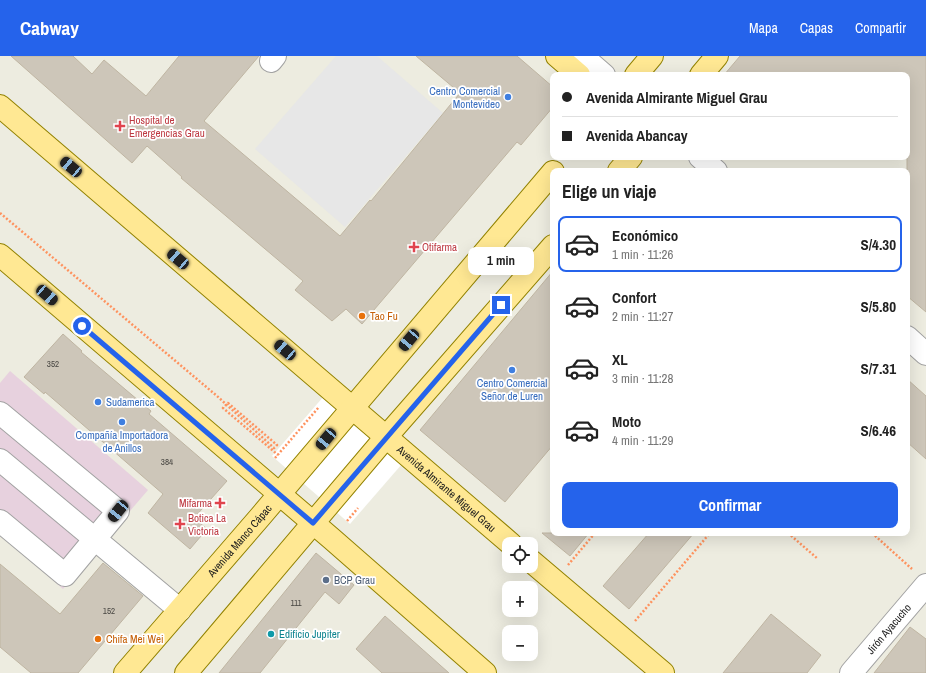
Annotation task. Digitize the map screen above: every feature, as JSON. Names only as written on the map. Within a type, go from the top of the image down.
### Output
[{"type":"main road","points":[[557,56],[576,72]]},
{"type":"main road","points":[[639,72],[652,56]]},
{"type":"main road","points":[[704,72],[717,56]]},
{"type":"main road","name":"Avenida Almirante Miguel Grau","points":[[0,106],[383,441],[502,537]]},
{"type":"main road","name":"Avenida Manco Cápac","points":[[556,168],[563,160]]},
{"type":"main road","points":[[622,168],[628,160]]},
{"type":"main road","name":"Avenida Manco Cápac","points":[[125,673],[279,495],[550,175]]},
{"type":"main road","points":[[186,673],[383,441],[550,249]]},
{"type":"main road","points":[[0,255],[313,523],[485,673]]},
{"type":"main road","points":[[538,567],[662,673]]},
{"type":"street","points":[[582,56],[601,72]]},
{"type":"street","points":[[703,160],[713,168]]},
{"type":"street","points":[[910,340],[926,354]]},
{"type":"street","points":[[0,413],[118,511],[65,575],[0,521]]},
{"type":"street","points":[[0,460],[180,610]]},
{"type":"street","name":"Jirón Ayacucho","points":[[851,673],[921,578]]},
{"type":"path","points":[[0,213],[223,401],[228,406],[234,412],[274,448],[277,445],[228,403],[223,408],[278,455]]},
{"type":"path","points":[[275,458],[320,405]]},
{"type":"path","points":[[554,581],[592,536]]},
{"type":"path","points":[[621,637],[707,536]]},
{"type":"path","points":[[791,536],[818,559]]},
{"type":"path","points":[[875,536],[921,578]]},
{"type":"shaded area","points":[[336,56],[377,56],[443,113],[345,227],[255,149]]},
{"type":"shaded area","points":[[10,371],[148,490],[63,589],[0,534],[0,383]]},
{"type":"pier","points":[[324,396],[402,464],[350,524],[272,456]]},
{"type":"building","points":[[11,56],[73,56],[92,74],[104,60],[146,96],[179,56],[259,56],[204,121],[340,236],[370,200],[371,201],[460,93],[416,56],[517,56],[550,84],[550,111],[521,145],[517,142],[362,324],[346,309],[332,321],[295,290],[303,281],[181,178],[182,177],[147,146],[132,163]]},
{"type":"building","points":[[740,56],[926,56],[926,312],[910,299],[910,168],[907,168],[907,160],[910,160],[910,72],[727,72]]},
{"type":"building","name":"Centro Comercial Señor de Luren","points":[[550,275],[550,449],[505,502],[420,430]]},
{"type":"building","points":[[63,334],[82,351],[81,352],[151,411],[149,414],[227,481],[194,518],[207,529],[190,549],[148,513],[163,494],[45,392],[44,394],[24,377]]},
{"type":"building","points":[[910,382],[926,396],[926,459],[910,445]]},
{"type":"building","points":[[542,533],[550,533],[550,536],[587,536],[570,556]]},
{"type":"building","points":[[646,536],[691,536],[629,609],[603,586]]},
{"type":"building","name":"Edificio Jupiter","points":[[316,553],[354,585],[339,604],[325,592],[260,673],[219,673]]},
{"type":"building","points":[[103,563],[143,596],[78,673],[31,673],[0,647],[0,564],[60,614]]},
{"type":"building","points":[[771,614],[821,655],[807,673],[723,673]]},
{"type":"building","points":[[385,616],[449,673],[382,673],[356,649]]},
{"type":"building","points":[[910,627],[926,639],[926,673],[874,673]]},
{"type":"place","name":"Centro Comercial Montevideo","points":[[508,97]]},
{"type":"place","name":"Hospital de Emergencias Grau","points":[[120,126]]},
{"type":"place","name":"Otifarma","points":[[414,247]]},
{"type":"place","name":"Tao Fu","points":[[362,316]]},
{"type":"place","name":"Centro Comercial Señor de Luren","points":[[512,370]]},
{"type":"place","name":"Sudamerica","points":[[98,402]]},
{"type":"place","name":"Compañía Importadora de Anillos","points":[[122,422]]},
{"type":"place","name":"Mifarma","points":[[220,503]]},
{"type":"place","name":"Botica La Victoria","points":[[180,524]]},
{"type":"place","name":"BCP Grau","points":[[326,580]]},
{"type":"place","name":"Edificio Jupiter","points":[[271,634]]},
{"type":"place","name":"Chifa Mei Wei","points":[[98,639]]},
{"type":"route","points":[[82,326],[313,523],[408,411],[501,305]]}]
